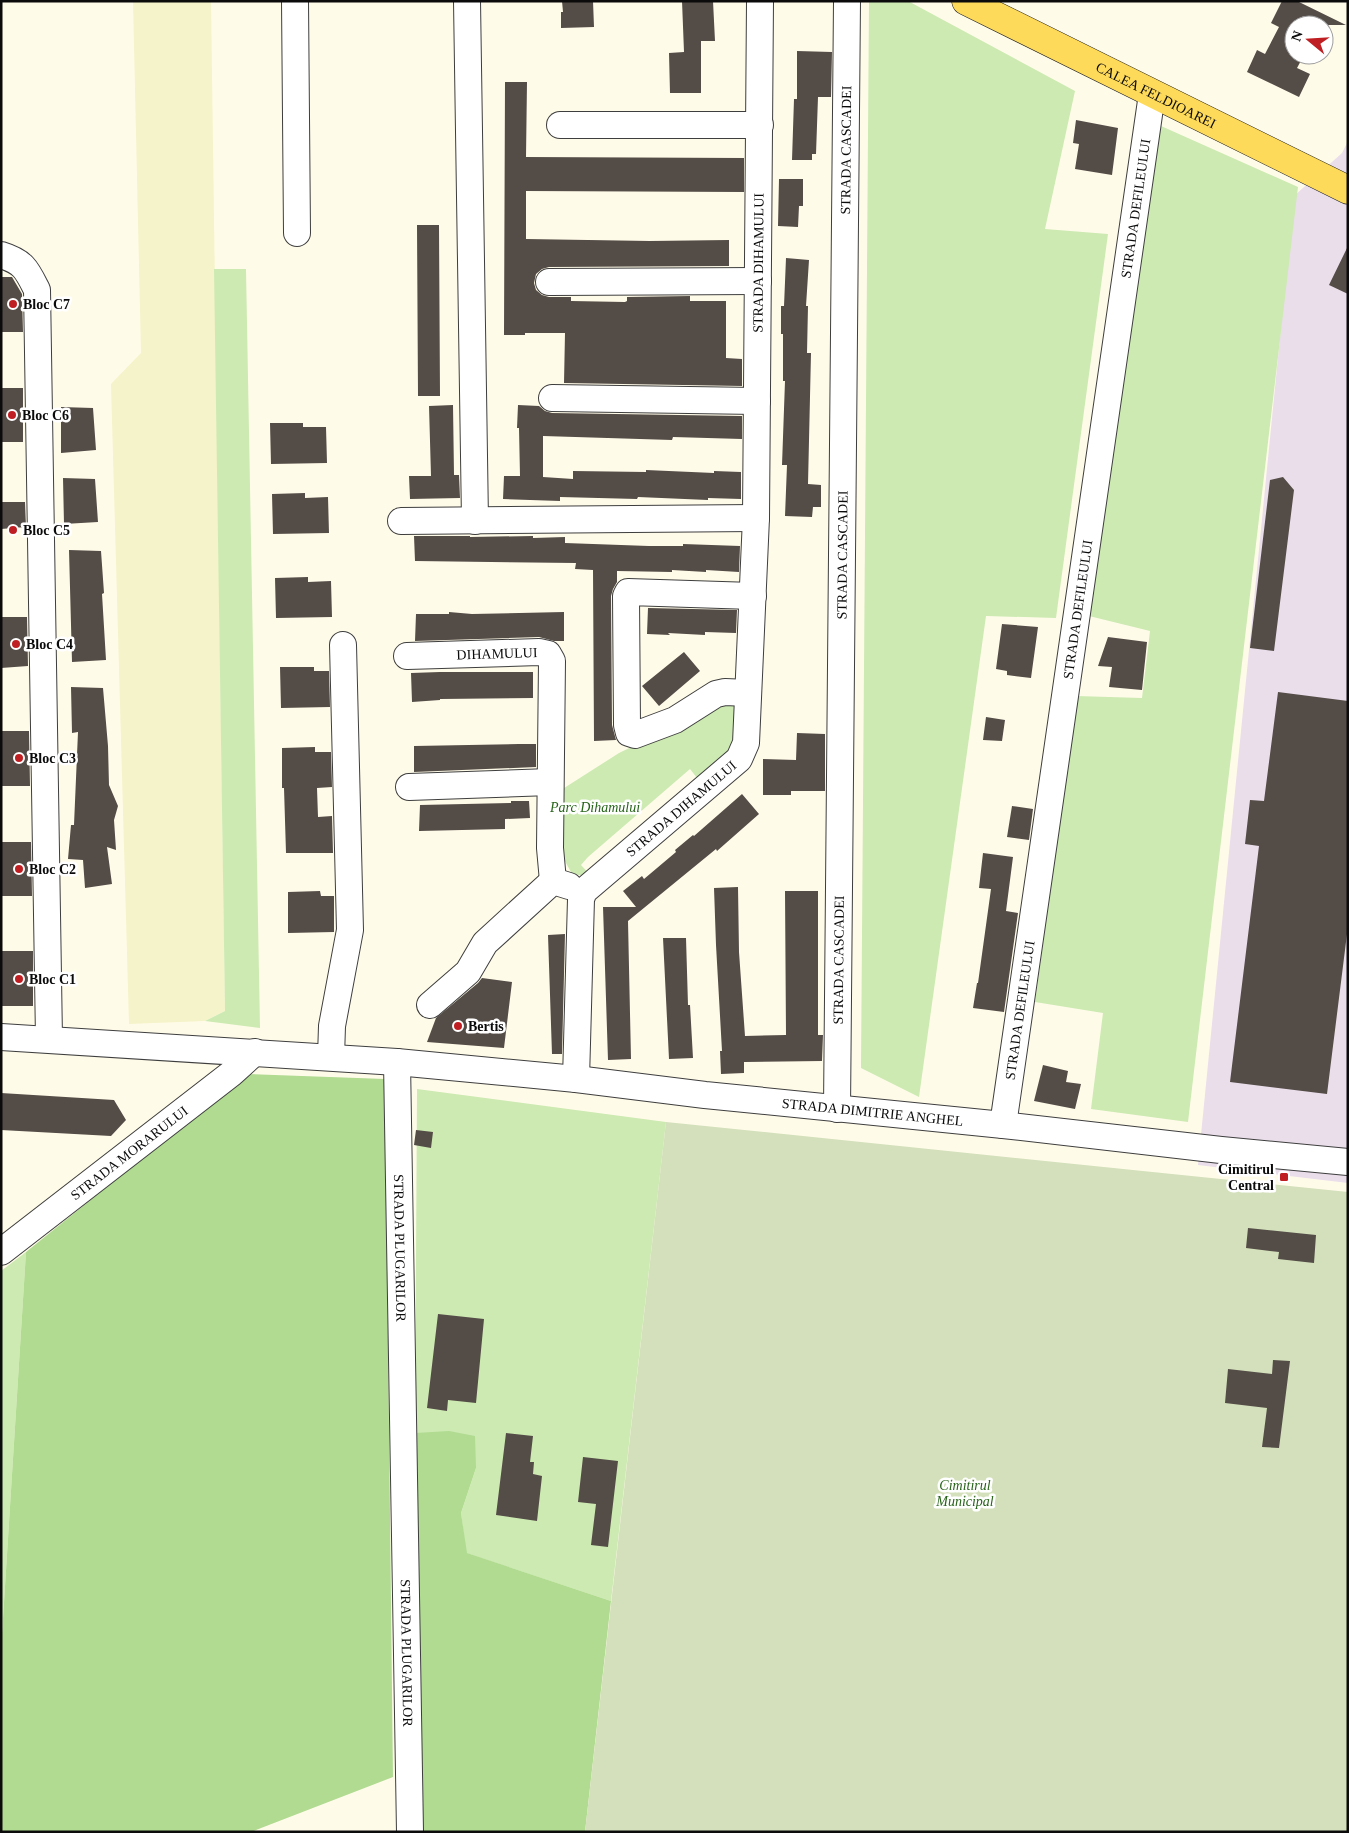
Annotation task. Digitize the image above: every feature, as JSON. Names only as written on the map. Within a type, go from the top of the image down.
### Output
[{"type":"main road","name":"CALEA FELDIOAREI","points":[[966,1],[1348,190]]},
{"type":"street","points":[[295,1],[298,233]]},
{"type":"street","points":[[468,1],[475,521]]},
{"type":"street","name":"STRADA DIHAMULUI","points":[[584,891],[739,759],[746,743],[756,518],[760,1]]},
{"type":"street","name":"STRADA CASCADEI","points":[[837,1109],[847,1]]},
{"type":"street","name":"STRADA DEFILEULUI","points":[[1003,1125],[1152,94]]},
{"type":"street","points":[[560,125],[760,125]]},
{"type":"street","points":[[1,255],[11,258],[26,268],[37,290],[49,1039]]},
{"type":"street","points":[[549,282],[758,281]]},
{"type":"street","points":[[552,398],[757,401]]},
{"type":"street","points":[[401,521],[756,518]]},
{"type":"street","points":[[748,693],[725,692],[716,694],[675,720],[636,735],[629,732],[627,724],[626,596],[628,592],[753,596]]},
{"type":"street","points":[[331,1057],[332,1026],[350,930],[343,645]]},
{"type":"street","name":"DIHAMULUI","points":[[407,656],[539,652],[548,654],[552,661],[550,848],[553,881]]},
{"type":"street","points":[[409,787],[550,782]]},
{"type":"street","points":[[430,1004],[468,972],[485,943],[553,881],[584,891],[581,899],[576,1079]]},
{"type":"street","points":[[1,1037],[397,1062]]},
{"type":"street","name":"STRADA MORARULUI","points":[[1,1252],[232,1073],[255,1052]]},
{"type":"street","name":"STRADA DIMITRIE ANGHEL","points":[[397,1062],[576,1079],[705,1095],[1348,1162]]},
{"type":"street","name":"STRADA PLUGARILOR","points":[[397,1062],[410,1832]]},
{"type":"shaded area","points":[[133,1],[211,1],[225,1011],[205,1021],[129,1024],[111,384],[141,353]]},
{"type":"shaded area","points":[[1348,141],[1348,1183],[1198,1165],[1294,196],[1342,153]]},
{"type":"green space","points":[[869,1],[908,1],[1075,91],[1045,229],[1108,234],[1056,618],[986,616],[919,1097],[861,1068]]},
{"type":"green space","points":[[1161,126],[1298,187],[1188,1122],[1091,1109],[1103,1013],[1035,1002],[1077,696],[1142,698],[1150,631],[1089,616]]},
{"type":"green space","points":[[214,269],[246,269],[260,1028],[205,1021],[225,1011]]},
{"type":"green space","name":"Parc Dihamului","points":[[736,696],[736,755],[701,783],[690,769],[588,857],[581,865],[592,877],[572,874],[559,850],[561,790],[619,753]]},
{"type":"green space","points":[[247,1074],[385,1079],[393,1777],[251,1832],[1,1832],[1,1650],[26,1252]]},
{"type":"green space","points":[[417,1089],[666,1122],[611,1601],[466,1553],[461,1513],[476,1468],[415,1433]]},
{"type":"green space","name":"Cimitirul Municipal","points":[[666,1122],[1348,1192],[1348,1832],[585,1832]]},
{"type":"green space","points":[[26,1252],[1,1650],[1,1271]]},
{"type":"green space","points":[[449,1431],[475,1436],[476,1468],[461,1513],[467,1553],[611,1601],[585,1832],[416,1832],[415,1433]]},
{"type":"building","points":[[562,1],[593,1],[594,27],[561,28]]},
{"type":"building","points":[[682,1],[713,1],[715,41],[701,41],[701,93],[670,93],[669,53],[684,52]]},
{"type":"building","points":[[1282,1],[1297,1],[1326,15],[1284,15],[1284,65],[1299,65],[1297,68],[1310,74],[1299,97],[1247,72],[1257,50],[1265,54],[1279,27],[1271,23]]},
{"type":"building","points":[[1334,19],[1346,25],[1334,25]]},
{"type":"building","points":[[797,51],[832,52],[831,97],[818,97],[816,154],[812,154],[812,160],[792,160],[794,99],[797,99]]},
{"type":"building","points":[[505,82],[527,82],[526,157],[744,158],[744,192],[526,191],[526,239],[729,240],[729,266],[549,267],[542,269],[536,274],[534,283],[536,290],[542,295],[549,297],[571,297],[571,301],[625,302],[627,297],[690,296],[690,301],[726,301],[726,358],[742,359],[742,386],[564,383],[565,333],[504,335]]},
{"type":"building","points":[[1076,120],[1118,128],[1112,175],[1075,169],[1079,144],[1073,143]]},
{"type":"building","points":[[779,179],[803,179],[803,206],[799,206],[798,227],[778,226]]},
{"type":"building","points":[[417,225],[439,225],[440,396],[418,396]]},
{"type":"building","points":[[1348,246],[1348,294],[1329,285]]},
{"type":"building","points":[[786,258],[809,260],[806,306],[808,306],[807,353],[811,353],[808,484],[821,485],[821,507],[813,507],[812,517],[785,516],[787,465],[782,465],[785,381],[783,381],[781,306],[784,306]]},
{"type":"building","name":"Bloc C7","points":[[1,277],[12,277],[22,294],[23,332],[1,332]]},
{"type":"building","name":"Bloc C6","points":[[1,388],[23,388],[23,442],[1,442]]},
{"type":"building","points":[[453,405],[454,475],[459,475],[460,498],[410,499],[409,476],[431,476],[429,406]]},
{"type":"building","points":[[518,405],[539,406],[545,411],[552,413],[742,416],[742,439],[673,437],[672,440],[543,436],[543,477],[573,479],[573,471],[741,472],[741,499],[560,497],[560,501],[503,499],[504,476],[520,476],[519,428],[517,428]]},
{"type":"building","points":[[61,407],[93,408],[96,450],[61,453]]},
{"type":"building","points":[[270,423],[303,423],[303,427],[326,427],[327,463],[271,464]]},
{"type":"building","points":[[1283,477],[1294,490],[1274,651],[1250,648],[1270,480]]},
{"type":"building","points":[[63,478],[95,479],[98,522],[64,524]]},
{"type":"building","points":[[305,493],[305,498],[328,497],[329,533],[273,534],[272,494]]},
{"type":"building","points":[[1,502],[25,502],[26,527],[1,529]]},
{"type":"building","points":[[414,536],[533,536],[533,538],[565,537],[565,543],[649,546],[683,546],[683,544],[740,546],[739,572],[706,570],[706,572],[672,570],[672,572],[617,571],[617,582],[611,596],[612,725],[616,740],[594,741],[593,570],[575,569],[576,563],[415,561]]},
{"type":"building","points":[[69,550],[101,551],[106,660],[72,662]]},
{"type":"building","points":[[308,577],[308,582],[331,581],[332,617],[276,618],[275,578]]},
{"type":"building","points":[[648,608],[737,610],[736,633],[705,632],[705,635],[647,634]]},
{"type":"building","points":[[449,612],[472,614],[564,612],[564,641],[554,641],[539,637],[415,641],[416,614],[449,614]]},
{"type":"building","name":"Bloc C4","points":[[1,617],[27,617],[28,666],[1,668]]},
{"type":"building","points":[[1002,624],[1038,627],[1031,678],[1007,675],[1007,671],[996,669]]},
{"type":"building","points":[[1108,637],[1147,642],[1142,690],[1109,687],[1112,667],[1098,666]]},
{"type":"building","points":[[684,652],[700,671],[659,706],[642,686]]},
{"type":"building","points":[[280,667],[314,667],[314,671],[329,671],[330,707],[281,708]]},
{"type":"building","points":[[533,672],[533,698],[440,699],[412,702],[411,673]]},
{"type":"building","points":[[71,687],[103,688],[109,785],[118,806],[114,820],[116,850],[107,847],[112,884],[85,888],[83,860],[68,859],[71,825],[74,825],[78,732],[72,733]]},
{"type":"building","points":[[1278,692],[1348,701],[1348,926],[1327,1094],[1230,1082],[1259,846],[1245,844],[1250,800],[1264,801]]},
{"type":"building","points":[[986,717],[1005,720],[1002,741],[983,740]]},
{"type":"building","name":"Bloc C3","points":[[1,731],[29,731],[30,786],[1,786]]},
{"type":"building","points":[[797,733],[825,734],[825,791],[791,791],[791,795],[763,795],[763,759],[796,760]]},
{"type":"building","points":[[536,744],[536,767],[414,772],[414,746]]},
{"type":"building","points":[[315,747],[315,752],[331,752],[332,787],[317,788],[318,817],[332,816],[333,853],[286,853],[284,788],[282,788],[282,748]]},
{"type":"building","points":[[742,794],[759,814],[717,851],[716,849],[628,921],[631,1059],[608,1060],[603,907],[636,907],[623,891],[642,876],[644,879],[676,852],[675,850]]},
{"type":"building","points":[[511,801],[529,801],[530,818],[505,819],[505,829],[419,831],[420,805],[511,803]]},
{"type":"building","points":[[1012,806],[1033,809],[1029,840],[1007,837]]},
{"type":"building","name":"Bloc C2","points":[[1,842],[31,842],[32,896],[1,896]]},
{"type":"building","points":[[983,853],[1013,857],[1006,911],[1018,913],[1004,1012],[973,1008],[991,889],[979,888]]},
{"type":"building","points":[[738,887],[739,952],[745,1036],[786,1035],[785,891],[818,891],[818,1035],[823,1035],[822,1061],[744,1062],[744,1073],[721,1074],[720,1051],[722,1051],[714,888]]},
{"type":"building","points":[[320,891],[321,896],[334,896],[334,932],[288,933],[288,892]]},
{"type":"building","points":[[565,934],[562,1054],[552,1054],[548,935]]},
{"type":"building","points":[[663,938],[686,938],[688,1005],[690,1005],[693,1058],[669,1059]]},
{"type":"building","name":"Bloc C1","points":[[1,951],[33,951],[33,1006],[1,1006]]},
{"type":"building","points":[[482,978],[512,982],[504,1048],[427,1042],[436,1018]]},
{"type":"building","points":[[1043,1065],[1068,1071],[1066,1082],[1081,1084],[1075,1109],[1034,1101]]},
{"type":"building","points":[[1,1093],[114,1100],[126,1120],[111,1136],[1,1130]]},
{"type":"building","points":[[416,1130],[433,1132],[431,1148],[414,1145]]},
{"type":"building","points":[[1248,1228],[1316,1235],[1314,1263],[1278,1259],[1279,1252],[1246,1248]]},
{"type":"building","points":[[438,1314],[484,1319],[476,1403],[448,1400],[447,1411],[427,1408]]},
{"type":"building","points":[[1273,1360],[1290,1361],[1279,1448],[1262,1447],[1267,1408],[1225,1403],[1228,1369],[1272,1374]]},
{"type":"building","points":[[506,1433],[533,1436],[530,1462],[534,1462],[533,1474],[542,1476],[537,1521],[496,1515]]},
{"type":"building","points":[[583,1457],[618,1461],[608,1547],[591,1545],[596,1504],[578,1502]]},
{"type":"place","name":"Bloc C7","points":[[13,304]]},
{"type":"place","name":"Bloc C6","points":[[12,415]]},
{"type":"place","name":"Bloc C5","points":[[13,530]]},
{"type":"place","name":"Bloc C4","points":[[16,644]]},
{"type":"place","name":"Bloc C3","points":[[19,758]]},
{"type":"place","name":"Bloc C2","points":[[19,869]]},
{"type":"place","name":"Bloc C1","points":[[19,979]]},
{"type":"place","name":"Bertis","points":[[458,1026]]},
{"type":"place","name":"Cimitirul Central","points":[[1284,1177]]}]
